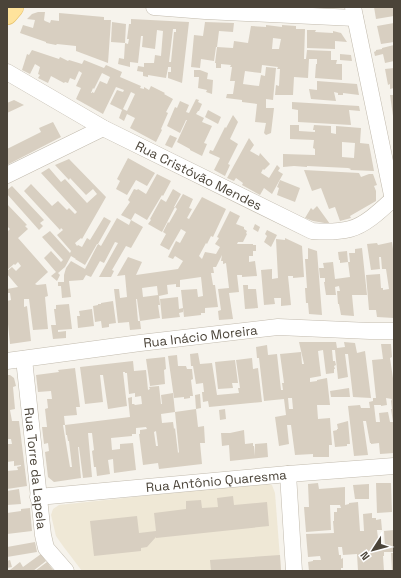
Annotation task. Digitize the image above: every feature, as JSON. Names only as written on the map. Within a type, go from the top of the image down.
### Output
[{"type":"main road","points":[[7,14],[13,7]]},
{"type":"street","points":[[154,7],[205,11],[354,13],[393,199]]},
{"type":"street","name":"Rua Cristóvão Mendes","points":[[7,72],[103,128],[312,231],[332,232],[351,229],[363,223],[393,199]]},
{"type":"street","points":[[7,175],[103,128]]},
{"type":"street","name":"Rua Inácio Moreira","points":[[7,361],[140,343],[278,327],[394,331]]},
{"type":"street","name":"Rua Torre da Lapela","points":[[24,359],[43,535],[46,548],[66,571]]},
{"type":"street","name":"Rua Antônio Quaresma","points":[[38,497],[288,474],[394,466]]},
{"type":"street","points":[[288,474],[294,571]]},
{"type":"shaded area","points":[[263,483],[272,485],[275,493],[281,571],[82,571],[56,536],[51,515],[53,509],[59,505]]},
{"type":"building","points":[[374,7],[394,7],[394,16],[376,19]]},
{"type":"building","points":[[45,12],[44,20],[50,23],[51,20],[59,21],[59,13],[104,17],[104,20],[111,20],[108,63],[76,51],[76,46],[46,43],[20,33],[23,25],[33,28],[35,20],[27,19],[32,14]]},
{"type":"building","points":[[131,19],[189,22],[182,83],[168,78],[168,72],[171,72],[171,67],[168,67],[166,78],[148,75],[148,77],[143,76],[143,72],[137,71],[138,66],[144,67],[144,63],[154,63],[155,55],[161,56],[163,31],[157,30],[155,49],[142,47],[143,36],[141,36],[138,63],[130,62],[130,67],[118,64],[119,58],[124,59],[125,43],[128,44],[129,39],[127,39],[129,24],[131,24]],"holes":[[[173,29],[176,29],[176,32],[174,32],[171,62],[169,62]]]},
{"type":"building","points":[[112,22],[126,24],[125,43],[111,42]]},
{"type":"building","points":[[205,22],[234,23],[233,32],[219,31],[214,61],[201,59],[200,68],[191,67],[194,35],[203,36]]},
{"type":"building","points":[[394,23],[394,42],[381,44],[377,26]]},
{"type":"building","points":[[251,26],[296,26],[296,29],[305,29],[304,59],[306,59],[307,50],[331,51],[331,60],[337,60],[336,64],[342,64],[342,80],[315,78],[317,59],[309,59],[308,78],[294,77],[293,95],[275,95],[276,85],[279,86],[280,69],[277,69],[278,67],[262,65],[261,73],[245,71],[243,84],[259,86],[261,75],[265,76],[266,67],[276,68],[273,100],[266,99],[266,108],[274,108],[271,133],[266,135],[264,133],[266,123],[255,122],[257,104],[226,98],[227,94],[233,94],[235,81],[230,81],[231,65],[221,64],[221,68],[216,68],[215,63],[217,47],[233,48],[234,41],[248,43]],"holes":[[[273,38],[281,39],[279,49],[272,49]]]},
{"type":"building","points":[[307,30],[333,33],[333,31],[341,33],[347,42],[335,41],[335,49],[307,48]]},
{"type":"building","points":[[394,45],[394,61],[385,63],[383,54],[375,56],[374,52],[376,50]]},
{"type":"building","points":[[32,50],[59,59],[60,57],[68,61],[82,64],[84,60],[104,68],[106,65],[122,72],[120,77],[141,86],[140,88],[144,89],[144,87],[149,90],[151,86],[165,93],[164,94],[173,99],[166,112],[168,113],[156,142],[130,128],[135,118],[127,114],[124,121],[119,118],[122,110],[110,104],[117,90],[123,92],[124,90],[116,87],[103,114],[76,99],[81,88],[76,86],[82,73],[79,71],[75,80],[70,78],[68,83],[64,83],[51,76],[48,83],[38,78],[40,75],[38,74],[40,67],[35,64],[30,74],[22,70],[27,54],[29,55]],"holes":[[[102,73],[110,77],[107,84],[100,81],[94,93],[91,93]],[[131,92],[135,94],[127,111],[123,109]]]},
{"type":"building","points":[[340,54],[351,55],[352,61],[340,60]]},
{"type":"building","points":[[394,68],[394,88],[390,89],[390,84],[388,85],[385,69]]},
{"type":"building","points":[[194,70],[200,70],[208,73],[207,79],[213,80],[212,94],[206,92],[207,90],[198,88],[199,77],[194,77]]},
{"type":"building","points":[[317,81],[357,84],[359,95],[343,93],[343,95],[338,95],[338,93],[334,92],[336,101],[311,99],[309,89],[317,90]]},
{"type":"building","points":[[390,95],[394,95],[394,116],[393,116]]},
{"type":"building","points":[[196,99],[202,104],[196,114],[204,118],[202,122],[212,126],[204,143],[207,144],[202,156],[177,142],[187,120],[180,133],[167,126],[175,107],[177,108],[180,101],[189,105],[186,112],[189,113]]},
{"type":"building","points":[[14,100],[24,105],[7,113],[7,103]]},
{"type":"building","points":[[292,102],[359,106],[360,111],[349,110],[351,125],[298,122],[298,110],[292,109]]},
{"type":"building","points":[[208,110],[221,117],[218,124],[205,117]]},
{"type":"building","points":[[233,115],[238,122],[230,139],[238,144],[228,164],[230,165],[225,176],[214,170],[220,158],[209,153],[210,150],[213,151]]},
{"type":"building","points":[[53,122],[61,137],[7,165],[7,149],[41,132],[39,128]]},
{"type":"building","points":[[290,125],[299,125],[299,131],[315,132],[315,130],[313,130],[314,125],[331,126],[331,133],[336,134],[336,126],[361,128],[360,143],[369,144],[374,171],[307,166],[283,167],[283,154],[315,155],[315,149],[313,148],[314,140],[290,139]],"holes":[[[342,142],[355,143],[354,158],[342,157]]]},
{"type":"building","points":[[170,135],[177,138],[172,148],[165,145]]},
{"type":"building","points":[[249,138],[254,145],[250,151],[259,156],[260,153],[270,164],[264,170],[263,169],[261,173],[269,178],[277,165],[280,168],[278,171],[283,174],[272,194],[264,188],[260,195],[242,185],[243,183],[236,178],[234,181],[227,178]]},
{"type":"building","points":[[128,158],[155,173],[147,186],[136,180],[127,195],[116,189],[120,181],[117,179]]},
{"type":"building","points":[[69,159],[106,197],[82,239],[81,238],[75,243],[77,246],[82,247],[87,238],[90,240],[104,217],[111,221],[85,265],[71,256],[65,267],[58,273],[60,275],[57,281],[51,276],[56,272],[44,258],[51,251],[61,262],[63,260],[42,237],[50,231],[70,253],[71,251],[57,235],[63,230],[61,228],[60,230],[24,191],[31,184],[52,206],[58,201],[67,210],[69,208],[75,214],[77,212],[41,173],[49,168],[61,182],[65,179],[87,203],[97,194],[93,189],[86,195],[55,165]]},
{"type":"building","points":[[304,170],[359,173],[361,177],[373,174],[377,185],[374,186],[376,191],[376,201],[350,216],[351,218],[340,221],[335,207],[329,209],[321,188],[312,191]]},
{"type":"building","points":[[157,174],[171,181],[147,220],[135,213],[131,220],[121,215],[130,202],[128,200],[134,189],[138,189],[146,194]]},
{"type":"building","points":[[280,180],[300,188],[295,202],[277,195],[279,188],[277,187]]},
{"type":"building","points":[[12,186],[44,220],[40,223],[43,226],[39,230],[7,194],[7,190]]},
{"type":"building","points":[[173,189],[181,194],[162,232],[148,224],[161,199],[166,202]]},
{"type":"building","points":[[183,194],[193,199],[189,208],[192,209],[187,218],[189,219],[202,197],[226,209],[213,237],[211,236],[199,256],[202,259],[205,252],[216,254],[220,247],[215,244],[219,238],[217,237],[230,211],[240,216],[236,224],[244,227],[247,234],[243,242],[238,242],[237,244],[256,245],[256,251],[253,251],[253,256],[249,256],[249,262],[255,261],[257,276],[242,277],[242,275],[237,275],[239,292],[229,293],[233,319],[219,320],[218,311],[221,310],[218,289],[229,288],[226,263],[223,264],[223,261],[221,261],[222,255],[216,267],[213,267],[214,273],[211,273],[213,285],[215,285],[218,307],[205,308],[205,313],[201,313],[201,315],[184,317],[181,290],[197,289],[198,297],[203,296],[201,277],[180,280],[180,287],[176,287],[176,284],[167,285],[168,294],[159,296],[160,305],[158,305],[160,318],[140,321],[141,329],[130,330],[129,322],[118,323],[114,289],[119,289],[120,298],[127,297],[125,275],[117,276],[128,257],[142,262],[136,275],[178,269],[183,261],[175,256],[173,259],[168,257],[176,241],[180,243],[186,232],[181,229],[169,250],[160,245],[166,234],[163,232],[177,209],[175,207]],"holes":[[[157,286],[158,295],[143,297],[142,288]],[[136,299],[140,321],[138,321]]]},
{"type":"building","points":[[7,204],[27,225],[25,226],[28,229],[18,238],[48,272],[35,284],[46,284],[48,296],[45,297],[48,329],[33,330],[29,299],[24,299],[24,307],[27,306],[31,341],[10,344],[7,301],[11,300],[10,293],[7,293],[7,289],[18,287],[7,274],[7,271],[12,267],[16,271],[21,266],[18,262],[7,270],[7,232],[10,229],[7,226]]},
{"type":"building","points":[[317,206],[330,224],[305,218],[311,208],[313,210]]},
{"type":"building","points":[[117,218],[129,225],[131,220],[143,227],[131,248],[126,246],[112,270],[114,271],[111,277],[99,277],[118,243],[115,242],[104,263],[100,261],[91,277],[86,275],[83,280],[69,281],[71,297],[62,298],[61,286],[58,286],[58,282],[64,282],[66,268],[71,261],[85,269],[98,244],[101,246]]},
{"type":"building","points":[[255,224],[260,227],[258,232],[253,229]]},
{"type":"building","points":[[267,230],[277,235],[271,247],[264,242],[267,236],[265,234]]},
{"type":"building","points":[[285,238],[302,246],[304,277],[293,278],[293,276],[288,276],[291,305],[281,306],[281,298],[274,298],[275,304],[264,305],[261,270],[272,269],[272,279],[278,278],[276,239],[285,240]]},
{"type":"building","points":[[392,242],[394,256],[394,318],[377,317],[376,310],[369,310],[366,275],[380,274],[381,288],[383,288],[383,290],[389,289],[386,269],[382,269],[381,257],[379,257],[380,269],[371,270],[367,244],[377,243],[378,245]]},
{"type":"building","points":[[308,248],[317,251],[322,315],[309,314],[308,303],[306,303],[305,288],[307,288],[305,259],[308,259]]},
{"type":"building","points":[[362,248],[367,295],[352,295],[354,316],[341,315],[337,291],[340,291],[339,286],[335,287],[336,295],[326,295],[324,282],[325,278],[320,278],[319,268],[324,268],[323,263],[333,262],[335,279],[350,277],[348,262],[350,262],[349,253],[355,253],[355,249]]},
{"type":"building","points":[[347,251],[348,262],[340,263],[338,252]]},
{"type":"building","points":[[243,285],[248,285],[248,289],[256,289],[258,308],[245,309]]},
{"type":"building","points":[[178,297],[179,309],[183,308],[183,312],[179,313],[180,317],[162,319],[160,299]]},
{"type":"building","points":[[113,301],[116,323],[109,324],[109,327],[102,328],[101,321],[95,322],[93,306]]},
{"type":"building","points":[[69,304],[72,329],[58,330],[58,332],[66,331],[66,338],[53,339],[51,325],[56,325],[54,309],[56,309],[56,305]]},
{"type":"building","points":[[92,309],[94,326],[78,328],[77,316],[80,316],[79,311]]},
{"type":"building","points":[[299,342],[336,342],[337,348],[345,347],[344,342],[355,343],[357,353],[365,351],[371,398],[353,397],[348,354],[345,354],[348,377],[338,379],[335,350],[332,350],[333,361],[335,361],[336,365],[334,366],[334,373],[326,374],[323,350],[318,351],[321,376],[310,378],[310,382],[327,378],[330,405],[317,405],[318,419],[330,418],[332,445],[329,445],[329,457],[313,457],[313,454],[295,455],[291,425],[287,425],[289,444],[279,446],[275,417],[286,415],[284,399],[264,401],[259,358],[257,358],[256,347],[267,345],[268,355],[277,354],[281,390],[283,390],[282,383],[284,383],[280,354],[301,352],[302,364],[304,364]],"holes":[[[288,398],[292,398],[293,409],[289,409]]]},
{"type":"building","points":[[381,344],[391,344],[392,357],[390,358],[394,385],[394,453],[380,454],[379,443],[370,443],[366,421],[363,421],[368,455],[354,456],[348,406],[360,405],[361,408],[370,408],[369,402],[373,401],[373,398],[376,398],[372,360],[383,359]],"holes":[[[386,398],[392,399],[391,409],[393,422],[390,422],[388,412],[379,413],[380,422],[376,422],[374,405],[387,405]]]},
{"type":"building","points":[[198,353],[200,364],[212,363],[217,395],[239,393],[238,388],[240,388],[236,360],[252,358],[253,369],[258,368],[262,402],[209,407],[208,401],[203,402],[203,383],[196,384],[193,366],[191,366],[190,354]]},
{"type":"building","points":[[177,355],[178,366],[186,366],[187,369],[192,369],[193,379],[191,380],[193,396],[190,396],[190,398],[174,398],[168,356]]},
{"type":"building","points":[[165,357],[165,384],[150,386],[146,359]]},
{"type":"building","points":[[235,360],[238,383],[232,383],[233,388],[218,389],[215,362]]},
{"type":"building","points":[[133,361],[134,371],[146,370],[148,390],[150,389],[149,387],[159,386],[161,404],[161,395],[173,393],[175,412],[196,409],[198,427],[204,426],[205,443],[200,443],[202,464],[159,469],[158,463],[143,465],[139,434],[140,430],[147,429],[146,427],[136,428],[136,434],[132,434],[132,436],[111,438],[112,450],[120,449],[120,444],[133,443],[136,470],[114,473],[113,459],[108,460],[110,474],[97,476],[92,451],[94,450],[92,433],[88,433],[92,477],[83,478],[78,447],[81,478],[54,482],[48,477],[45,452],[49,451],[48,443],[44,444],[42,427],[47,427],[45,409],[48,408],[47,399],[52,399],[51,391],[38,392],[36,375],[75,368],[80,407],[76,407],[77,415],[64,416],[65,425],[130,417],[128,398],[132,397],[132,404],[142,404],[141,396],[135,397],[135,393],[129,394],[127,373],[123,372],[127,406],[108,409],[103,375],[100,375],[103,402],[85,404],[80,367]],"holes":[[[175,412],[178,453],[173,422],[162,423],[161,414]],[[63,425],[65,425],[66,435],[69,441],[72,467],[70,467]],[[156,431],[158,446],[156,446],[154,432]]]},
{"type":"building","points":[[7,375],[14,378],[16,386],[13,387],[15,409],[10,410],[12,421],[19,421],[27,486],[7,489],[7,471],[18,470],[17,467],[21,465],[14,466],[14,461],[7,462],[7,444],[12,444],[11,439],[7,439]]},
{"type":"building","points":[[349,388],[350,397],[331,397],[330,391]]},
{"type":"building","points":[[200,394],[201,408],[196,409],[195,395]]},
{"type":"building","points":[[225,409],[226,419],[220,420],[219,410]]},
{"type":"building","points":[[348,421],[350,444],[347,444],[347,446],[335,447],[333,431],[338,429],[337,424]]},
{"type":"building","points":[[244,430],[245,444],[253,443],[255,456],[255,444],[267,443],[268,457],[230,461],[229,445],[222,446],[221,433]]},
{"type":"building","points":[[318,483],[319,489],[345,487],[345,505],[358,502],[360,531],[364,531],[363,514],[372,513],[372,518],[376,518],[376,520],[381,519],[382,530],[377,530],[378,538],[381,538],[381,547],[385,547],[384,531],[394,530],[394,552],[384,552],[384,571],[358,571],[357,554],[343,555],[342,547],[338,547],[339,555],[341,555],[341,559],[343,558],[343,568],[341,568],[341,571],[309,571],[308,562],[313,560],[321,560],[320,556],[308,557],[306,534],[334,533],[334,512],[337,512],[337,508],[341,508],[340,505],[330,505],[331,530],[306,532],[304,507],[309,507],[308,484]]},
{"type":"building","points":[[376,483],[391,483],[392,512],[377,513]]},
{"type":"building","points":[[369,484],[369,499],[355,499],[353,485]]},
{"type":"building","points":[[19,489],[21,504],[7,505],[7,491]]},
{"type":"building","points":[[233,496],[234,505],[267,502],[269,526],[156,537],[147,547],[141,548],[141,551],[94,556],[90,521],[137,516],[139,533],[156,531],[154,513],[186,509],[186,501],[201,500],[202,508],[218,507],[217,498]]},
{"type":"building","points":[[30,508],[32,531],[7,534],[7,513]]},
{"type":"building","points":[[35,542],[37,552],[7,557],[7,547]]},
{"type":"building","points":[[391,553],[394,553],[394,571],[392,571]]},
{"type":"building","points":[[41,554],[46,561],[33,571],[10,571],[20,562],[23,567]]},
{"type":"building","points":[[280,555],[281,571],[211,571],[210,560]]},
{"type":"building","points":[[10,560],[12,567],[7,568],[7,561]]},
{"type":"building","points":[[47,562],[54,571],[35,571]]}]
